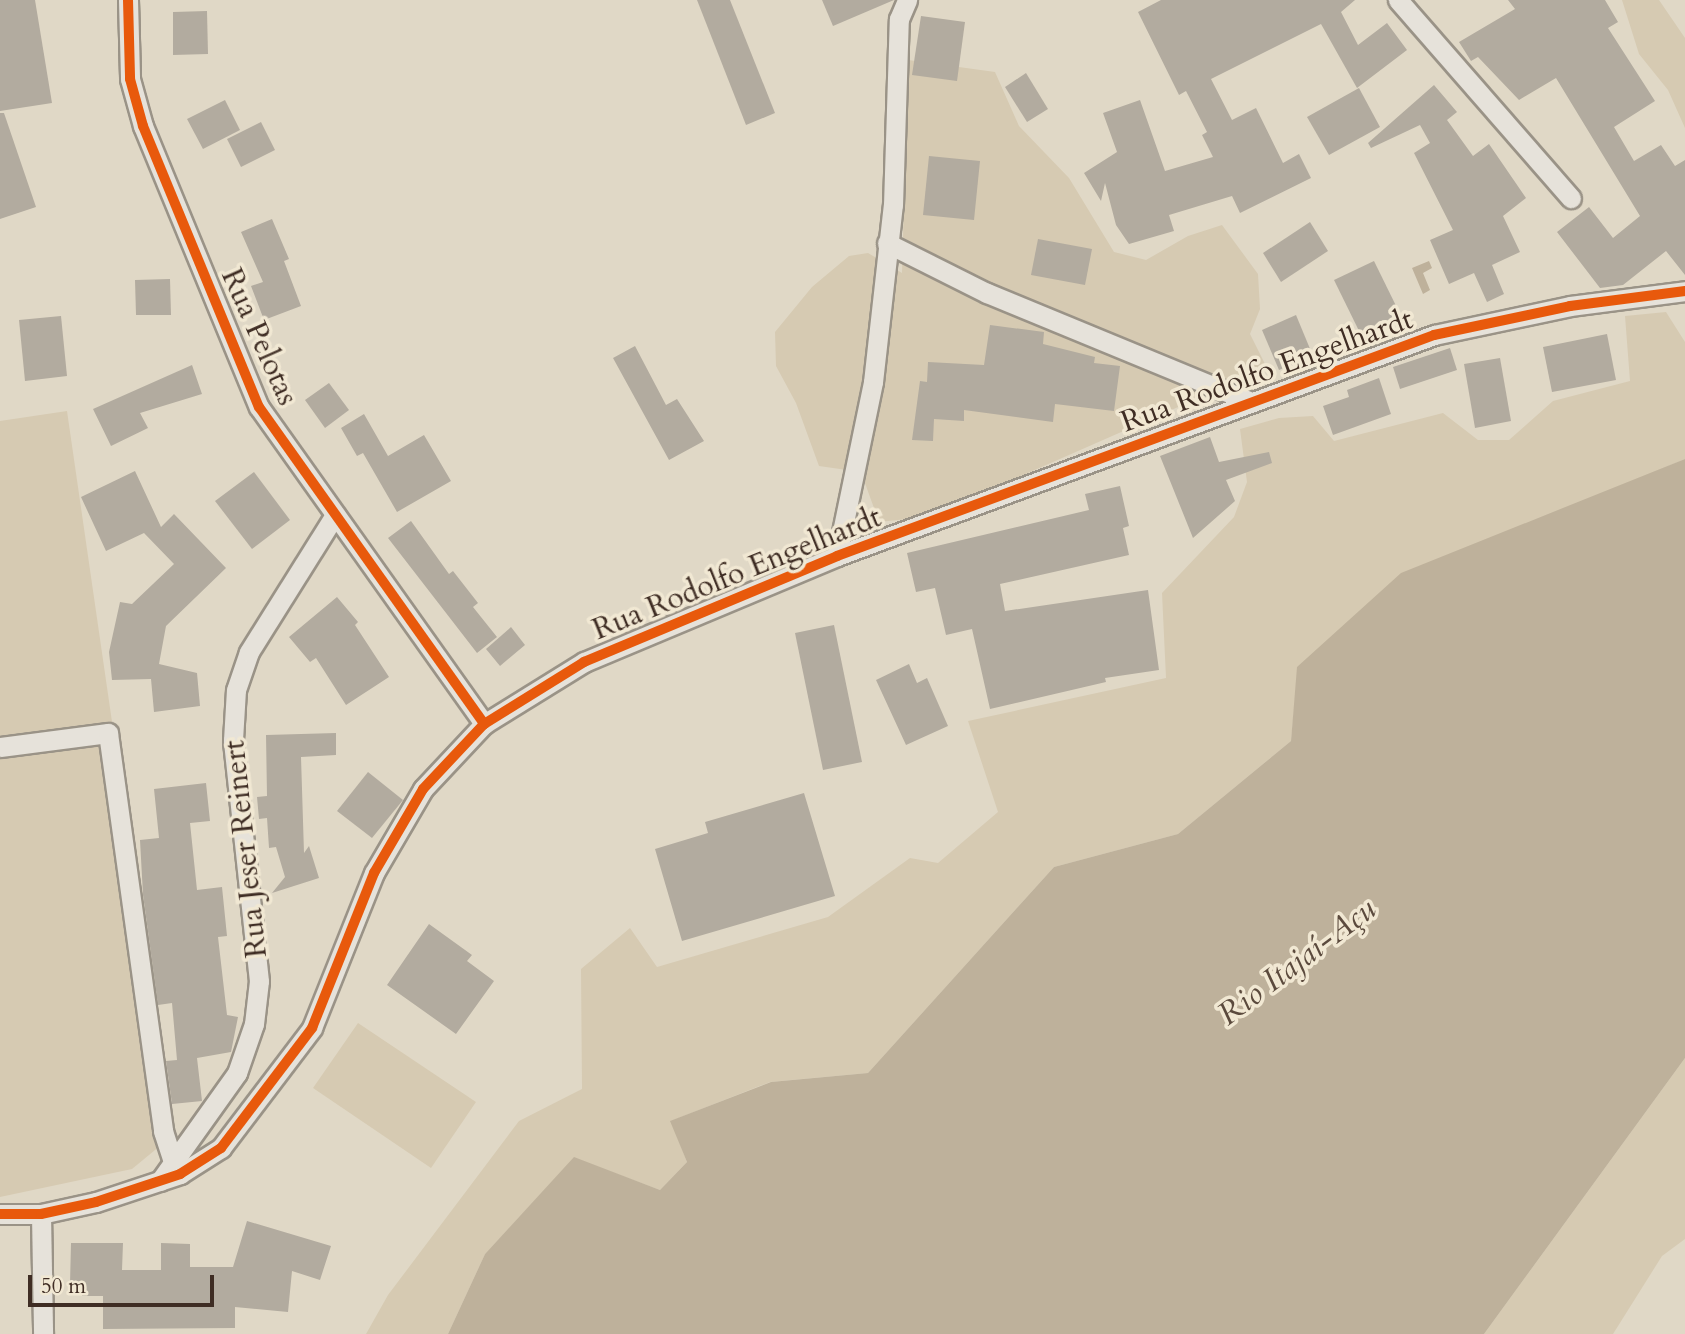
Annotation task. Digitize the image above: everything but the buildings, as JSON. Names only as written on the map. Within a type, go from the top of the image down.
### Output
[{"type":"street","name":"Rua Pelotas","points":[[128,0],[130,79],[143,126],[259,407],[484,724]]},
{"type":"street","points":[[837,556],[873,382],[887,243],[899,19],[907,0]]},
{"type":"street","points":[[1398,0],[1571,198]]},
{"type":"street","points":[[887,243],[987,293],[1250,401]]},
{"type":"street","name":"Rua Rodolfo Engelhardt","points":[[0,1214],[40,1214],[160,1181],[180,1174],[221,1147],[313,1028],[373,873],[423,789],[484,724],[584,662],[650,631],[837,556],[1434,335],[1570,306],[1685,291]]},
{"type":"street","name":"Rua Jeser Reinert","points":[[160,1181],[172,1158],[237,1073],[254,1024],[259,981],[233,740],[236,690],[249,652],[335,515]]},
{"type":"street","points":[[0,747],[108,733],[163,1131],[172,1158]]},
{"type":"street","points":[[40,1214],[43,1334]]},
{"type":"shaded area","points":[[1622,0],[1659,0],[1685,38],[1685,128],[1668,90],[1639,54]]},
{"type":"shaded area","points":[[908,60],[995,72],[1019,126],[1069,178],[1114,252],[1146,260],[1188,236],[1222,225],[1258,274],[1260,309],[1250,334],[1267,368],[996,487],[907,519],[879,522],[861,472],[819,466],[796,403],[776,366],[775,332],[812,287],[849,256],[868,253],[902,273]]},
{"type":"shaded area","points":[[1666,312],[1685,342],[1685,459],[1559,513],[1298,667],[1291,741],[1178,834],[1054,867],[868,1073],[770,1082],[671,1121],[687,1162],[660,1190],[574,1158],[485,1254],[448,1334],[366,1334],[388,1295],[519,1121],[582,1089],[581,969],[630,928],[657,967],[828,917],[910,858],[938,863],[998,812],[968,721],[1166,678],[1162,593],[1234,517],[1247,482],[1240,429],[1279,418],[1313,416],[1334,441],[1443,413],[1478,440],[1509,440],[1553,401],[1630,381],[1625,316]]},
{"type":"shaded area","points":[[67,411],[172,1136],[132,1169],[0,1197],[0,421]]},
{"type":"shaded area","points":[[358,1023],[476,1102],[431,1168],[313,1088]]},
{"type":"shaded area","points":[[1685,1058],[1685,1239],[1662,1256],[1613,1334],[1484,1334]]},
{"type":"water","points":[[1429,261],[1432,268],[1423,273],[1430,290],[1423,294],[1412,268]]},
{"type":"water","name":"Rio Itajaí-Açu","points":[[1685,459],[1685,1058],[1484,1334],[448,1334],[485,1254],[574,1157],[660,1190],[687,1162],[670,1121],[771,1082],[868,1073],[1054,867],[1178,834],[1291,741],[1297,667],[1401,573]]},
{"type":"cycle path","points":[[128,0],[130,79],[143,126],[259,407],[484,724]]},
{"type":"cycle path","points":[[0,1214],[41,1214],[96,1202],[180,1174],[221,1148],[312,1028],[374,873],[423,789],[484,724],[584,662],[837,556],[1434,335],[1570,306],[1685,291]]}]
